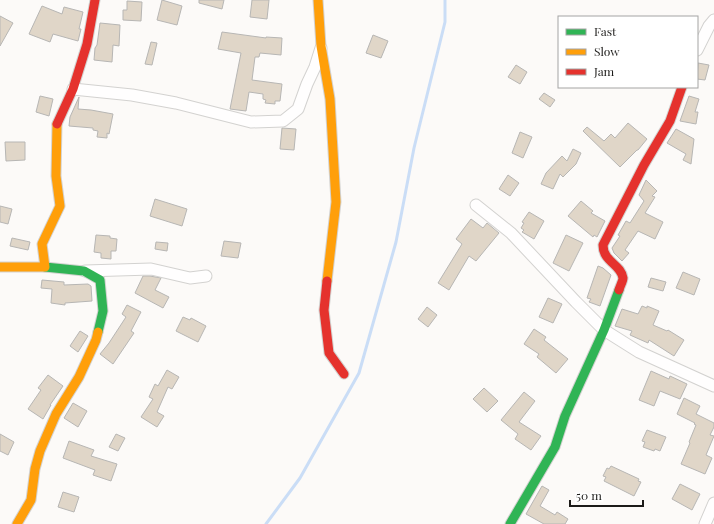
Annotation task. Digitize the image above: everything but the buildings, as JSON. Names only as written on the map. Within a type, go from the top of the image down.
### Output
[{"type":"street","points":[[45,267],[42,244],[60,206],[56,176],[57,123],[73,89],[87,44],[95,0]]},
{"type":"street","points":[[318,0],[321,46],[330,99],[336,202],[324,310],[329,353],[344,374]]},
{"type":"street","points":[[698,48],[709,26],[714,20]]},
{"type":"street","points":[[73,89],[132,95],[176,103],[251,122],[283,121],[298,109],[315,67],[321,46]]},
{"type":"street","points":[[510,524],[555,447],[565,416],[604,330],[623,279],[622,274],[605,256],[602,250],[603,245],[644,164],[670,121],[682,88]]},
{"type":"street","points":[[476,205],[511,233],[570,297],[604,330],[639,352],[714,386]]},
{"type":"street","points":[[0,267],[45,267],[84,271],[151,268],[190,278],[206,276]]},
{"type":"street","points":[[17,524],[31,500],[35,469],[40,451],[56,414],[79,377],[96,340],[103,311],[100,280],[84,271]]},
{"type":"street","points":[[705,524],[714,503]]},
{"type":"waterway","points":[[266,524],[300,478],[359,373],[396,242],[414,148],[445,22],[445,0]]},
{"type":"traffic: fast","points":[[45,267],[84,271],[100,280],[103,311],[98,332]]},
{"type":"traffic: fast","points":[[510,524],[555,447],[565,416],[604,330],[619,290]]},
{"type":"traffic: slow","points":[[318,0],[321,46],[330,99],[336,202],[327,281]]},
{"type":"traffic: slow","points":[[0,267],[45,267],[42,244],[60,206],[56,176],[57,124]]},
{"type":"traffic: slow","points":[[17,524],[31,500],[35,469],[40,451],[56,414],[79,377],[96,340],[98,332]]},
{"type":"traffic: jam","points":[[57,124],[73,89],[87,44],[95,0]]},
{"type":"traffic: jam","points":[[619,290],[623,279],[622,273],[606,255],[603,245],[644,165],[670,121],[682,88]]},
{"type":"traffic: jam","points":[[327,281],[324,310],[329,353],[344,374]]}]
